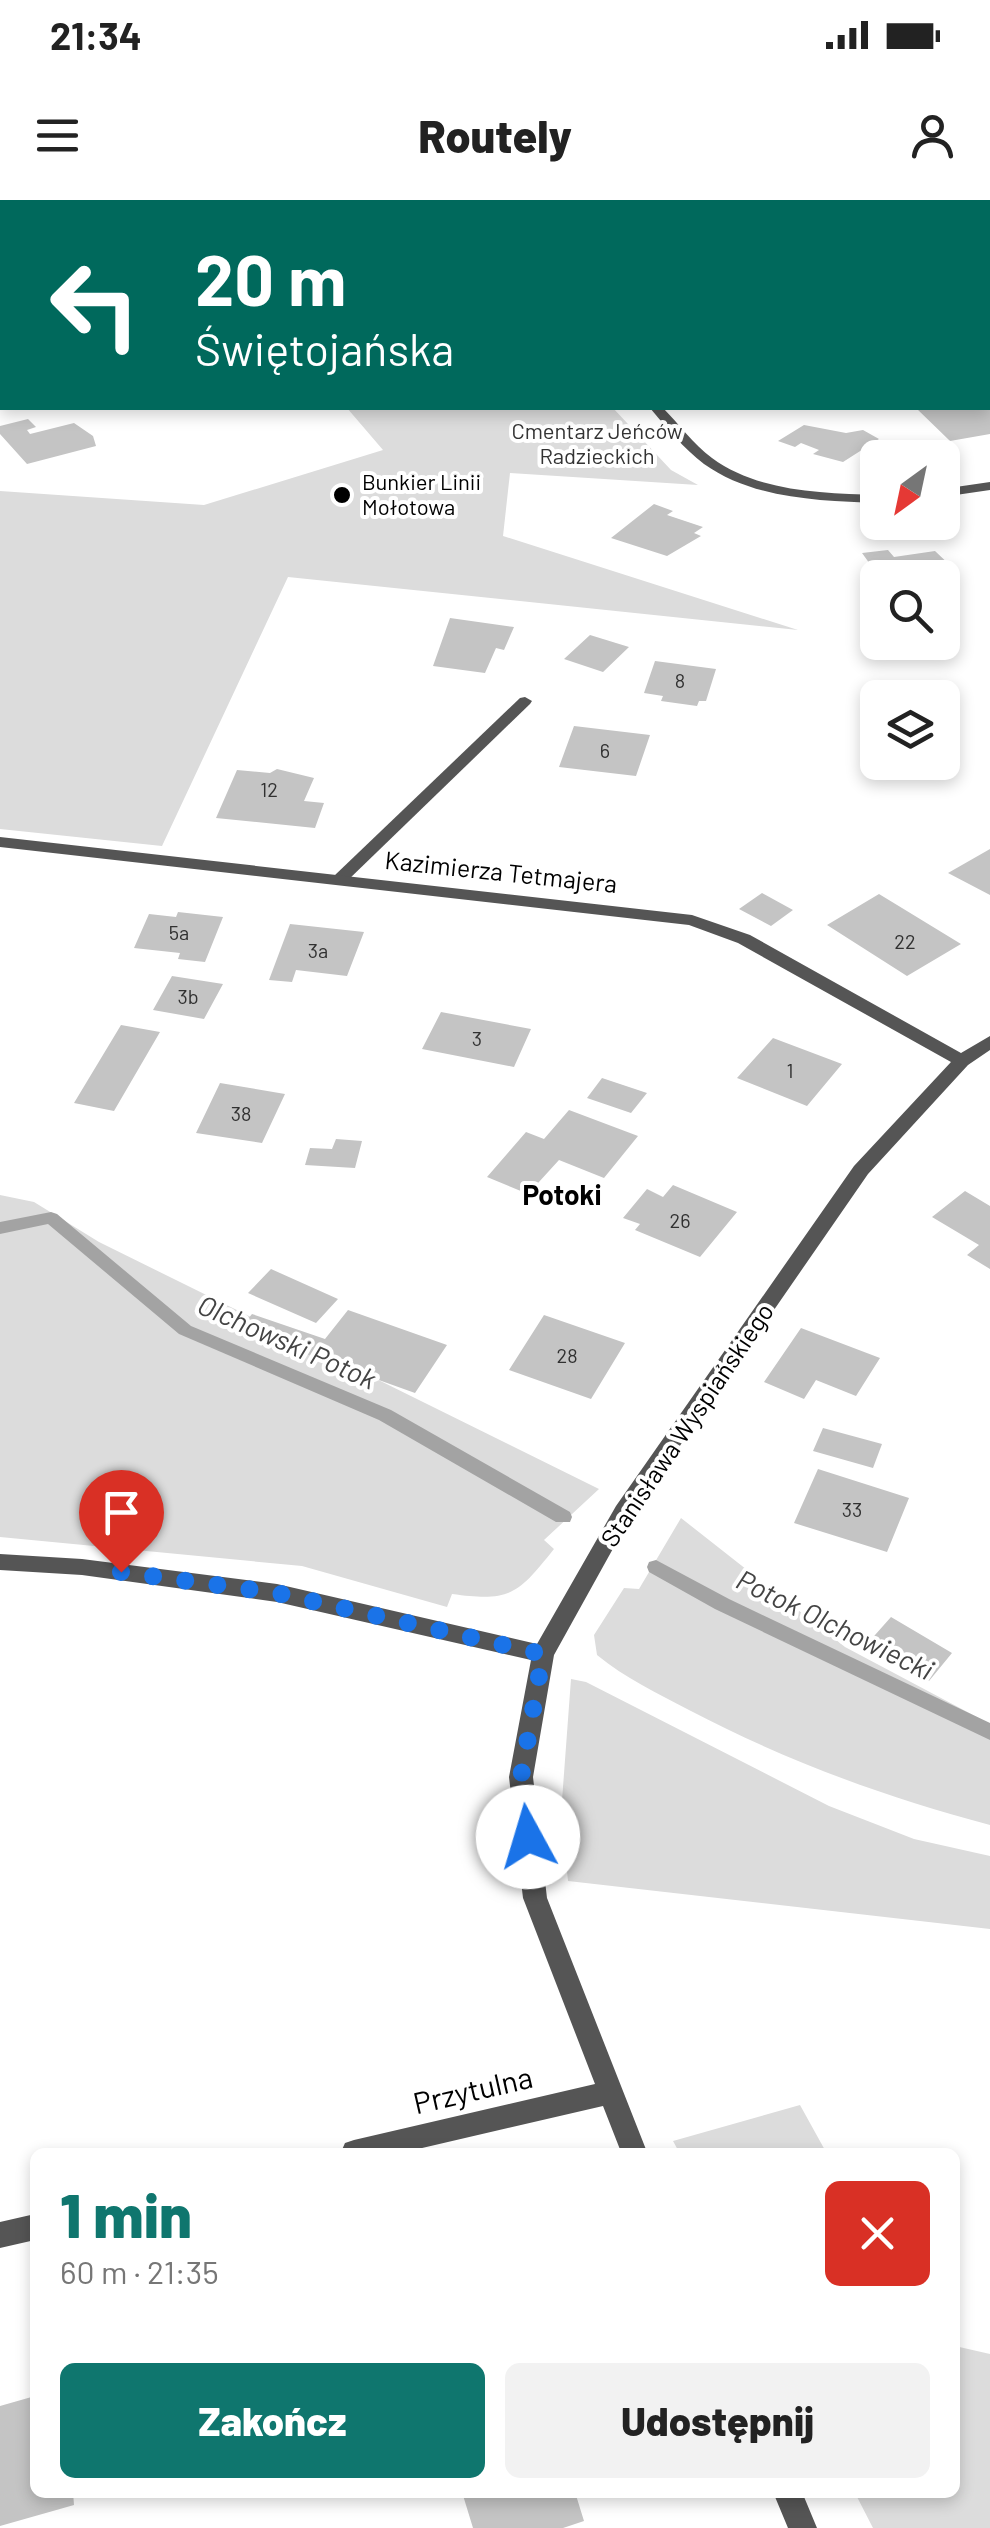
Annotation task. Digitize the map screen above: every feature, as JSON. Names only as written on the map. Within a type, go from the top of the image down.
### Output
[{"type":"street","points":[[659,410],[712,464],[774,488],[830,498],[860,499]]},
{"type":"street","points":[[960,490],[990,486]]},
{"type":"street","points":[[340,879],[525,701]]},
{"type":"street","name":"Kazimierza Tetmajera","points":[[0,842],[692,920],[744,940],[962,1061]]},
{"type":"street","name":"Stanisława Wyspiańskiego","points":[[632,2148],[535,1898],[521,1777],[543,1654],[623,1512],[862,1170],[962,1061],[990,1042]]},
{"type":"street","points":[[0,1562],[82,1567],[277,1593],[543,1654]]},
{"type":"street","name":"Przytulna","points":[[372,2148],[608,2094]]},
{"type":"street","points":[[0,2235],[30,2228]]},
{"type":"street","points":[[790,2498],[803,2528]]},
{"type":"green space","name":"Cmentarz Jeńców Radzieckich","points":[[349,410],[615,410],[671,470],[698,485],[510,473],[503,536],[798,630],[288,577],[162,846],[0,829],[0,491],[204,505],[383,450]]},
{"type":"green space","points":[[0,1195],[34,1202],[99,1242],[599,1489],[544,1540],[554,1549],[521,1585],[488,1597],[452,1594],[447,1607],[302,1566],[0,1537]]},
{"type":"green space","points":[[681,1518],[845,1647],[990,1724],[990,1825],[874,1790],[762,1746],[653,1691],[597,1655],[594,1635],[624,1588],[639,1589]]},
{"type":"green space","points":[[571,1679],[586,1682],[829,1806],[914,1839],[990,1856],[990,1929],[568,1881],[561,1814]]},
{"type":"green space","points":[[800,2105],[824,2148],[677,2148],[673,2141]]},
{"type":"green space","points":[[960,2347],[990,2354],[990,2528],[873,2528],[858,2498],[960,2498]]},
{"type":"building","points":[[918,410],[990,410],[990,434],[949,440]]},
{"type":"building","points":[[28,419],[36,427],[27,430],[30,434],[74,423],[93,436],[96,446],[27,464],[0,434],[0,426]]},
{"type":"building","points":[[804,425],[846,433],[863,430],[879,439],[860,440],[860,451],[843,462],[813,454],[819,450],[801,443],[795,447],[778,441]]},
{"type":"building","points":[[654,504],[673,511],[667,515],[703,527],[694,533],[701,536],[667,556],[611,538]]},
{"type":"building","points":[[888,550],[894,557],[935,551],[944,560],[867,560],[862,553]]},
{"type":"building","points":[[450,618],[514,627],[504,650],[496,648],[485,673],[433,666]]},
{"type":"building","points":[[590,635],[629,647],[603,672],[564,659]]},
{"type":"building","points":[[655,661],[716,669],[706,701],[699,701],[697,706],[661,701],[663,696],[644,693]]},
{"type":"building","points":[[574,726],[650,735],[636,776],[559,767]]},
{"type":"building","points":[[277,769],[314,778],[304,801],[324,803],[315,828],[216,818],[237,770],[270,773]]},
{"type":"building","points":[[990,849],[990,895],[948,873]]},
{"type":"building","points":[[762,893],[793,910],[771,926],[739,909]]},
{"type":"building","points":[[879,894],[961,944],[907,976],[827,925]]},
{"type":"building","points":[[178,912],[223,917],[205,962],[178,959],[180,953],[134,948],[149,914],[176,917]]},
{"type":"building","points":[[290,924],[364,932],[347,976],[296,970],[292,982],[269,980]]},
{"type":"building","points":[[172,976],[223,984],[204,1019],[153,1010]]},
{"type":"building","points":[[441,1012],[531,1029],[514,1067],[422,1049]]},
{"type":"building","points":[[121,1025],[160,1032],[114,1111],[74,1103]]},
{"type":"building","points":[[773,1038],[842,1064],[807,1106],[737,1078]]},
{"type":"building","points":[[602,1078],[647,1093],[631,1113],[587,1098]]},
{"type":"building","points":[[220,1083],[285,1094],[262,1143],[196,1133]]},
{"type":"building","points":[[569,1110],[638,1136],[604,1178],[559,1160],[528,1194],[487,1177],[526,1132],[544,1139]]},
{"type":"building","points":[[336,1139],[362,1141],[355,1168],[305,1165],[310,1148],[332,1149]]},
{"type":"building","points":[[673,1185],[737,1212],[700,1257],[635,1230],[640,1224],[623,1218],[647,1189],[663,1197]]},
{"type":"building","points":[[965,1191],[990,1206],[990,1269],[967,1255],[979,1245],[932,1217]]},
{"type":"building","points":[[271,1269],[338,1299],[316,1323],[248,1293]]},
{"type":"building","points":[[348,1310],[447,1345],[415,1393],[239,1330],[252,1314],[325,1339]]},
{"type":"building","points":[[544,1315],[625,1343],[591,1399],[509,1370]]},
{"type":"building","points":[[801,1328],[880,1358],[856,1396],[816,1380],[804,1399],[764,1382]]},
{"type":"building","points":[[823,1428],[882,1444],[873,1468],[813,1451]]},
{"type":"building","points":[[818,1469],[909,1498],[887,1552],[794,1523]]},
{"type":"building","points":[[891,1617],[952,1653],[929,1681],[867,1644]]},
{"type":"building","points":[[30,2397],[30,2498],[73,2498],[74,2505],[0,2526],[0,2406]]},
{"type":"building","points":[[464,2498],[577,2498],[584,2521],[563,2528],[473,2528]]},
{"type":"waterway","name":"Olchowski Potok","points":[[0,1228],[51,1218],[185,1330],[385,1415],[563,1517]]},
{"type":"waterway","name":"Potok Olchowiecki","points":[[656,1567],[722,1604],[990,1732]]},
{"type":"place","name":"Bunkier Linii Mołotowa","points":[[342,495]]},
{"type":"district","name":"Potoki","points":[[562,1195]]},
{"type":"route","points":[[121,1572],[277,1593],[543,1654],[521,1777],[528,1837]]}]
